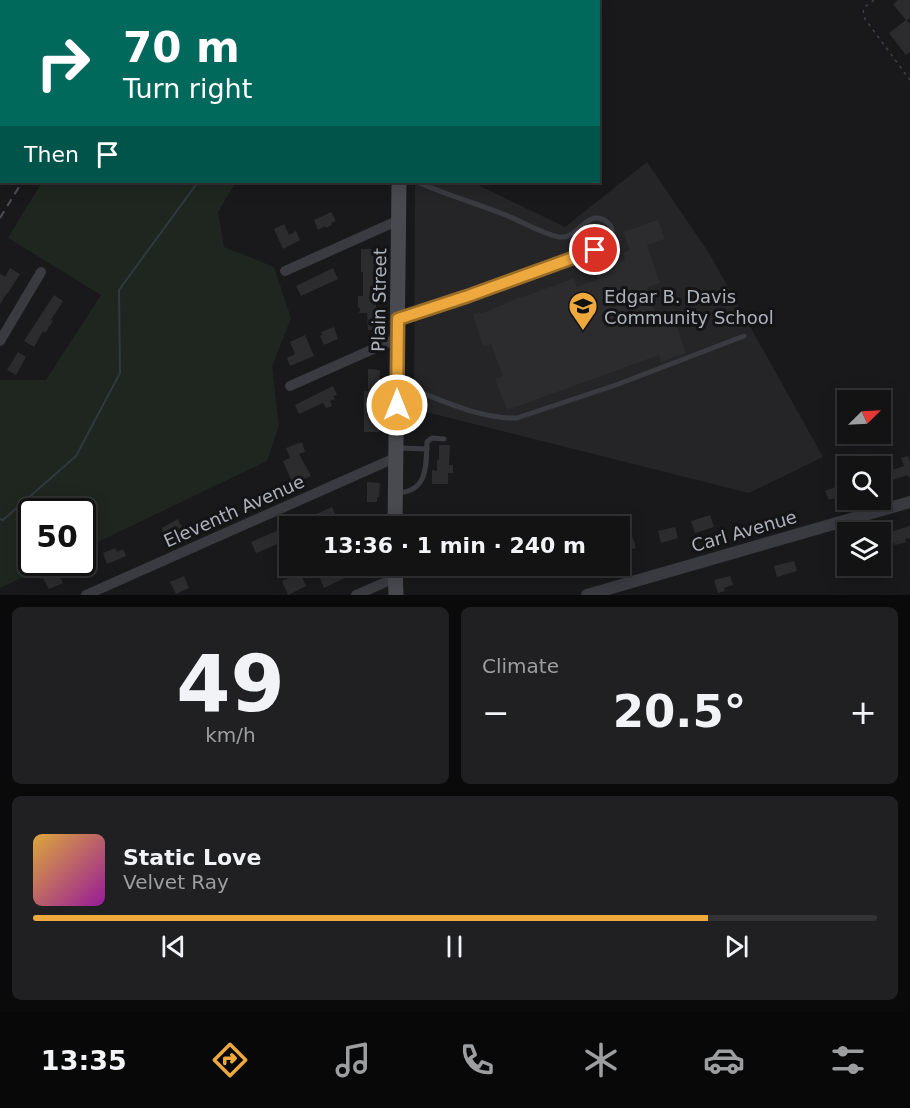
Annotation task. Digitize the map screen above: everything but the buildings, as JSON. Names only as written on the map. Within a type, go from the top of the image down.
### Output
[{"type":"main road","name":"Plain Street","points":[[395,516],[399,183]]},
{"type":"main road","points":[[395,576],[396,595]]},
{"type":"street","points":[[285,271],[399,220]]},
{"type":"street","points":[[0,341],[41,272]]},
{"type":"street","points":[[290,386],[398,338]]},
{"type":"street","name":"Eleventh Avenue","points":[[86,595],[397,453]]},
{"type":"street","name":"Carl Avenue","points":[[587,595],[910,502]]},
{"type":"street","points":[[356,595],[388,576]]},
{"type":"lane","points":[[398,319],[595,250],[607,245],[613,233],[607,222],[601,218],[594,218],[573,233],[563,237],[535,229],[511,217],[419,183]]},
{"type":"lane","points":[[573,233],[589,242],[595,250]]},
{"type":"lane","points":[[398,384],[470,411],[501,418],[517,418],[616,385],[744,336]]},
{"type":"lane","points":[[395,493],[410,491],[420,483],[425,474],[427,442],[444,439]]},
{"type":"lane","points":[[397,453],[427,449]]},
{"type":"path","points":[[874,0],[863,10],[865,19],[910,80]]},
{"type":"shaded area","name":"Edgar B. Davis Community School","points":[[647,162],[709,253],[823,457],[749,493],[414,409],[415,183],[474,183],[565,227]]},
{"type":"shaded area","points":[[41,183],[235,183],[218,212],[224,247],[274,267],[291,318],[272,367],[279,425],[267,461],[96,543],[96,498],[18,498],[18,576],[26,576],[0,588],[0,380],[46,380],[101,295],[8,238]]},
{"type":"waterway","points":[[0,519],[3,520],[76,456],[120,373],[119,290],[197,183]]},
{"type":"railway","points":[[0,218],[21,183]]},
{"type":"place","name":"Edgar B. Davis Community School","points":[[583,332]]},
{"type":"route","points":[[397,405],[398,319],[595,250]]}]
